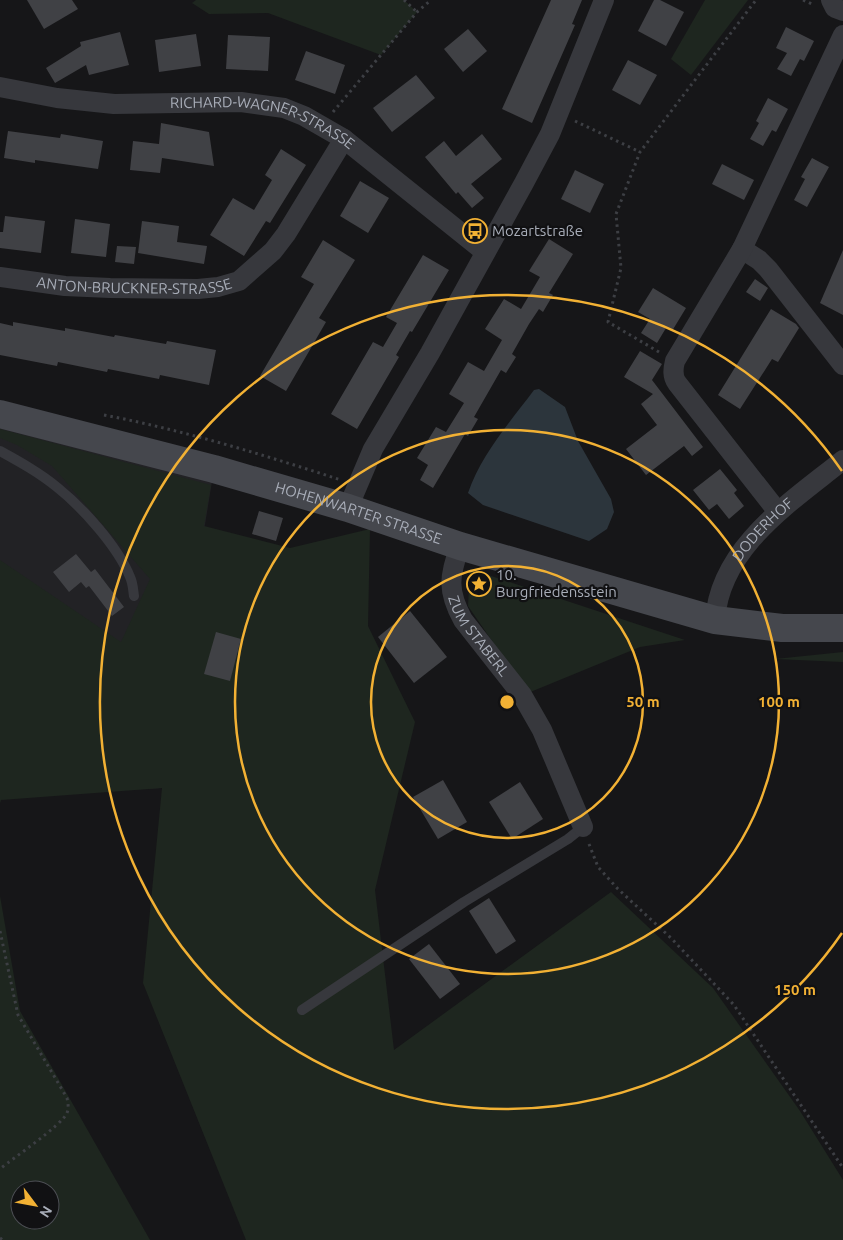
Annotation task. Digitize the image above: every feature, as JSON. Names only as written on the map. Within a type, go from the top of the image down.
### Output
[{"type":"street","points":[[348,508],[373,449],[430,352],[524,184],[559,114],[604,0]]},
{"type":"street","points":[[831,0],[835,8],[843,11]]},
{"type":"street","points":[[778,512],[677,384],[673,374],[675,361],[742,249],[843,35]]},
{"type":"street","name":"RICHARD-WAGNER-STRASSE","points":[[0,87],[57,98],[114,104],[241,102],[284,108],[322,125],[344,139],[485,252]]},
{"type":"street","name":"ANTON-BRUCKNER-STRASSE","points":[[0,277],[65,286],[110,288],[198,289],[218,287],[240,281],[273,251],[286,234],[344,139]]},
{"type":"street","points":[[742,249],[759,260],[768,269],[843,365]]},
{"type":"street","name":"HOHENWARTER STRASSE","points":[[0,414],[214,469],[348,508],[460,546],[715,620],[782,628],[843,628]]},
{"type":"street","name":"DODERHOF","points":[[715,620],[719,595],[730,570],[746,545],[778,512],[843,460]]},
{"type":"street","name":"ZUM STABERL","points":[[460,546],[453,564],[451,578],[451,592],[456,606],[464,620],[522,695],[542,730],[582,827]]},
{"type":"lane","points":[[0,451],[22,462],[53,484],[87,516],[131,578],[134,596]]},
{"type":"lane","points":[[302,1010],[464,902],[568,839],[582,827]]},
{"type":"path","points":[[404,0],[417,12]]},
{"type":"path","points":[[322,125],[417,12],[431,0]]},
{"type":"path","points":[[675,361],[608,322],[620,268],[616,214],[640,152],[756,0]]},
{"type":"path","points":[[559,114],[640,152]]},
{"type":"path","points":[[582,827],[598,867],[618,889],[672,939],[734,1005],[843,1168]]},
{"type":"path","points":[[0,932],[18,1015],[67,1098],[69,1108],[64,1119],[59,1124],[0,1169]]},
{"type":"shaded area","points":[[196,0],[404,0],[417,12],[381,55],[268,13],[209,14],[192,3]]},
{"type":"shaded area","points":[[705,0],[748,0],[691,75],[671,59]]},
{"type":"shaded area","points":[[539,389],[565,407],[578,441],[611,499],[614,512],[607,529],[589,541],[483,505],[468,493],[488,452],[534,390]]},
{"type":"shaded area","points":[[0,414],[214,469],[162,788],[0,797]]},
{"type":"shaded area","points":[[0,429],[211,485],[204,526],[290,548],[370,529],[368,626],[415,722],[375,890],[394,1050],[611,892],[713,988],[800,1111],[843,1180],[843,1240],[246,1240],[143,983],[162,788],[1,800],[0,803],[0,560],[121,642],[150,579],[52,466],[17,445],[0,438]]},
{"type":"shaded area","points":[[470,569],[685,640],[640,647],[528,693],[468,606]]},
{"type":"shaded area","points":[[843,652],[843,662],[775,659]]},
{"type":"shaded area","points":[[0,896],[20,1011],[150,1240],[0,1240]]},
{"type":"building","points":[[27,0],[72,0],[78,9],[44,29]]},
{"type":"building","points":[[551,0],[582,0],[572,24],[575,25],[532,123],[502,109]]},
{"type":"building","points":[[654,0],[660,0],[684,12],[666,46],[638,31]]},
{"type":"building","points":[[786,27],[814,41],[804,61],[800,59],[791,76],[777,69],[787,53],[776,48]]},
{"type":"building","points":[[468,29],[487,51],[463,72],[444,49]]},
{"type":"building","points":[[120,32],[129,65],[89,75],[86,65],[55,83],[46,68],[81,46],[80,42]]},
{"type":"building","points":[[196,34],[201,66],[159,72],[155,40]]},
{"type":"building","points":[[228,35],[270,37],[268,71],[226,69]]},
{"type":"building","points":[[306,51],[345,65],[335,94],[295,80]]},
{"type":"building","points":[[628,60],[657,75],[640,105],[612,90]]},
{"type":"building","points":[[416,75],[435,98],[392,132],[373,108]]},
{"type":"building","points":[[768,98],[788,109],[776,132],[772,130],[763,146],[750,139],[759,123],[756,121]]},
{"type":"building","points":[[161,123],[209,132],[214,166],[162,158],[160,173],[130,170],[133,141],[159,144]]},
{"type":"building","points":[[8,131],[60,138],[61,134],[103,141],[98,169],[35,160],[35,163],[4,158]]},
{"type":"building","points":[[482,134],[502,159],[471,184],[484,198],[472,208],[458,192],[456,194],[425,157],[444,141],[456,156]]},
{"type":"building","points":[[281,149],[306,165],[270,223],[266,221],[244,256],[210,235],[233,198],[254,210],[272,180],[265,175]]},
{"type":"building","points":[[812,158],[829,167],[807,207],[794,200],[805,179],[801,177]]},
{"type":"building","points":[[722,164],[754,180],[744,200],[712,184]]},
{"type":"building","points":[[575,170],[604,184],[590,213],[561,199]]},
{"type":"building","points":[[360,181],[389,198],[368,233],[340,216]]},
{"type":"building","points":[[5,216],[45,221],[41,253],[0,248],[0,232],[3,232]]},
{"type":"building","points":[[75,219],[110,224],[106,257],[71,253]]},
{"type":"building","points":[[142,221],[179,226],[177,242],[207,246],[204,264],[138,253]]},
{"type":"building","points":[[549,239],[573,254],[549,293],[553,295],[543,312],[539,309],[529,324],[512,354],[516,357],[506,373],[501,370],[474,417],[478,419],[468,436],[465,434],[433,488],[420,480],[428,465],[417,458],[436,427],[446,432],[464,403],[449,394],[468,362],[484,371],[502,340],[485,329],[504,299],[521,309],[540,277],[529,271]]},
{"type":"building","points":[[323,240],[355,260],[319,318],[326,322],[286,391],[260,376],[314,284],[301,277]]},
{"type":"building","points":[[117,246],[136,247],[134,264],[115,262]]},
{"type":"building","points":[[843,250],[843,315],[820,303]]},
{"type":"building","points":[[423,255],[449,270],[396,355],[399,357],[357,429],[331,414],[373,342],[383,347],[397,323],[386,317]]},
{"type":"building","points":[[755,279],[768,288],[760,301],[746,292]]},
{"type":"building","points":[[653,288],[686,308],[672,331],[666,328],[657,343],[641,333],[650,319],[638,312]]},
{"type":"building","points":[[771,309],[796,324],[799,328],[778,362],[772,359],[740,409],[718,395]]},
{"type":"building","points":[[13,322],[65,331],[65,328],[114,337],[115,335],[166,344],[167,341],[216,350],[209,385],[160,375],[159,379],[108,369],[107,372],[58,362],[57,366],[0,355],[0,323],[13,326]]},
{"type":"building","points":[[640,351],[662,364],[652,380],[703,447],[692,456],[684,446],[646,475],[626,449],[657,425],[641,404],[653,394],[624,377]]},
{"type":"building","points":[[720,469],[737,490],[734,493],[744,506],[729,519],[717,504],[709,510],[693,490]]},
{"type":"building","points":[[259,511],[283,518],[276,541],[252,534]]},
{"type":"building","points":[[76,554],[91,572],[95,569],[124,607],[112,616],[89,586],[86,588],[81,582],[69,592],[53,572]]},
{"type":"building","points":[[410,611],[447,657],[414,683],[378,637]]},
{"type":"building","points":[[216,632],[241,639],[230,681],[204,674]]},
{"type":"building","points":[[443,780],[467,822],[438,839],[413,797]]},
{"type":"building","points":[[520,782],[543,819],[512,839],[489,802]]},
{"type":"building","points":[[489,898],[516,941],[496,954],[469,911]]},
{"type":"building","points":[[429,944],[460,984],[440,999],[409,959]]},
{"type":"place","name":"Mozartstraße","points":[[475,231]]},
{"type":"place","name":"10. Burgfriedensstein","points":[[479,584]]}]
